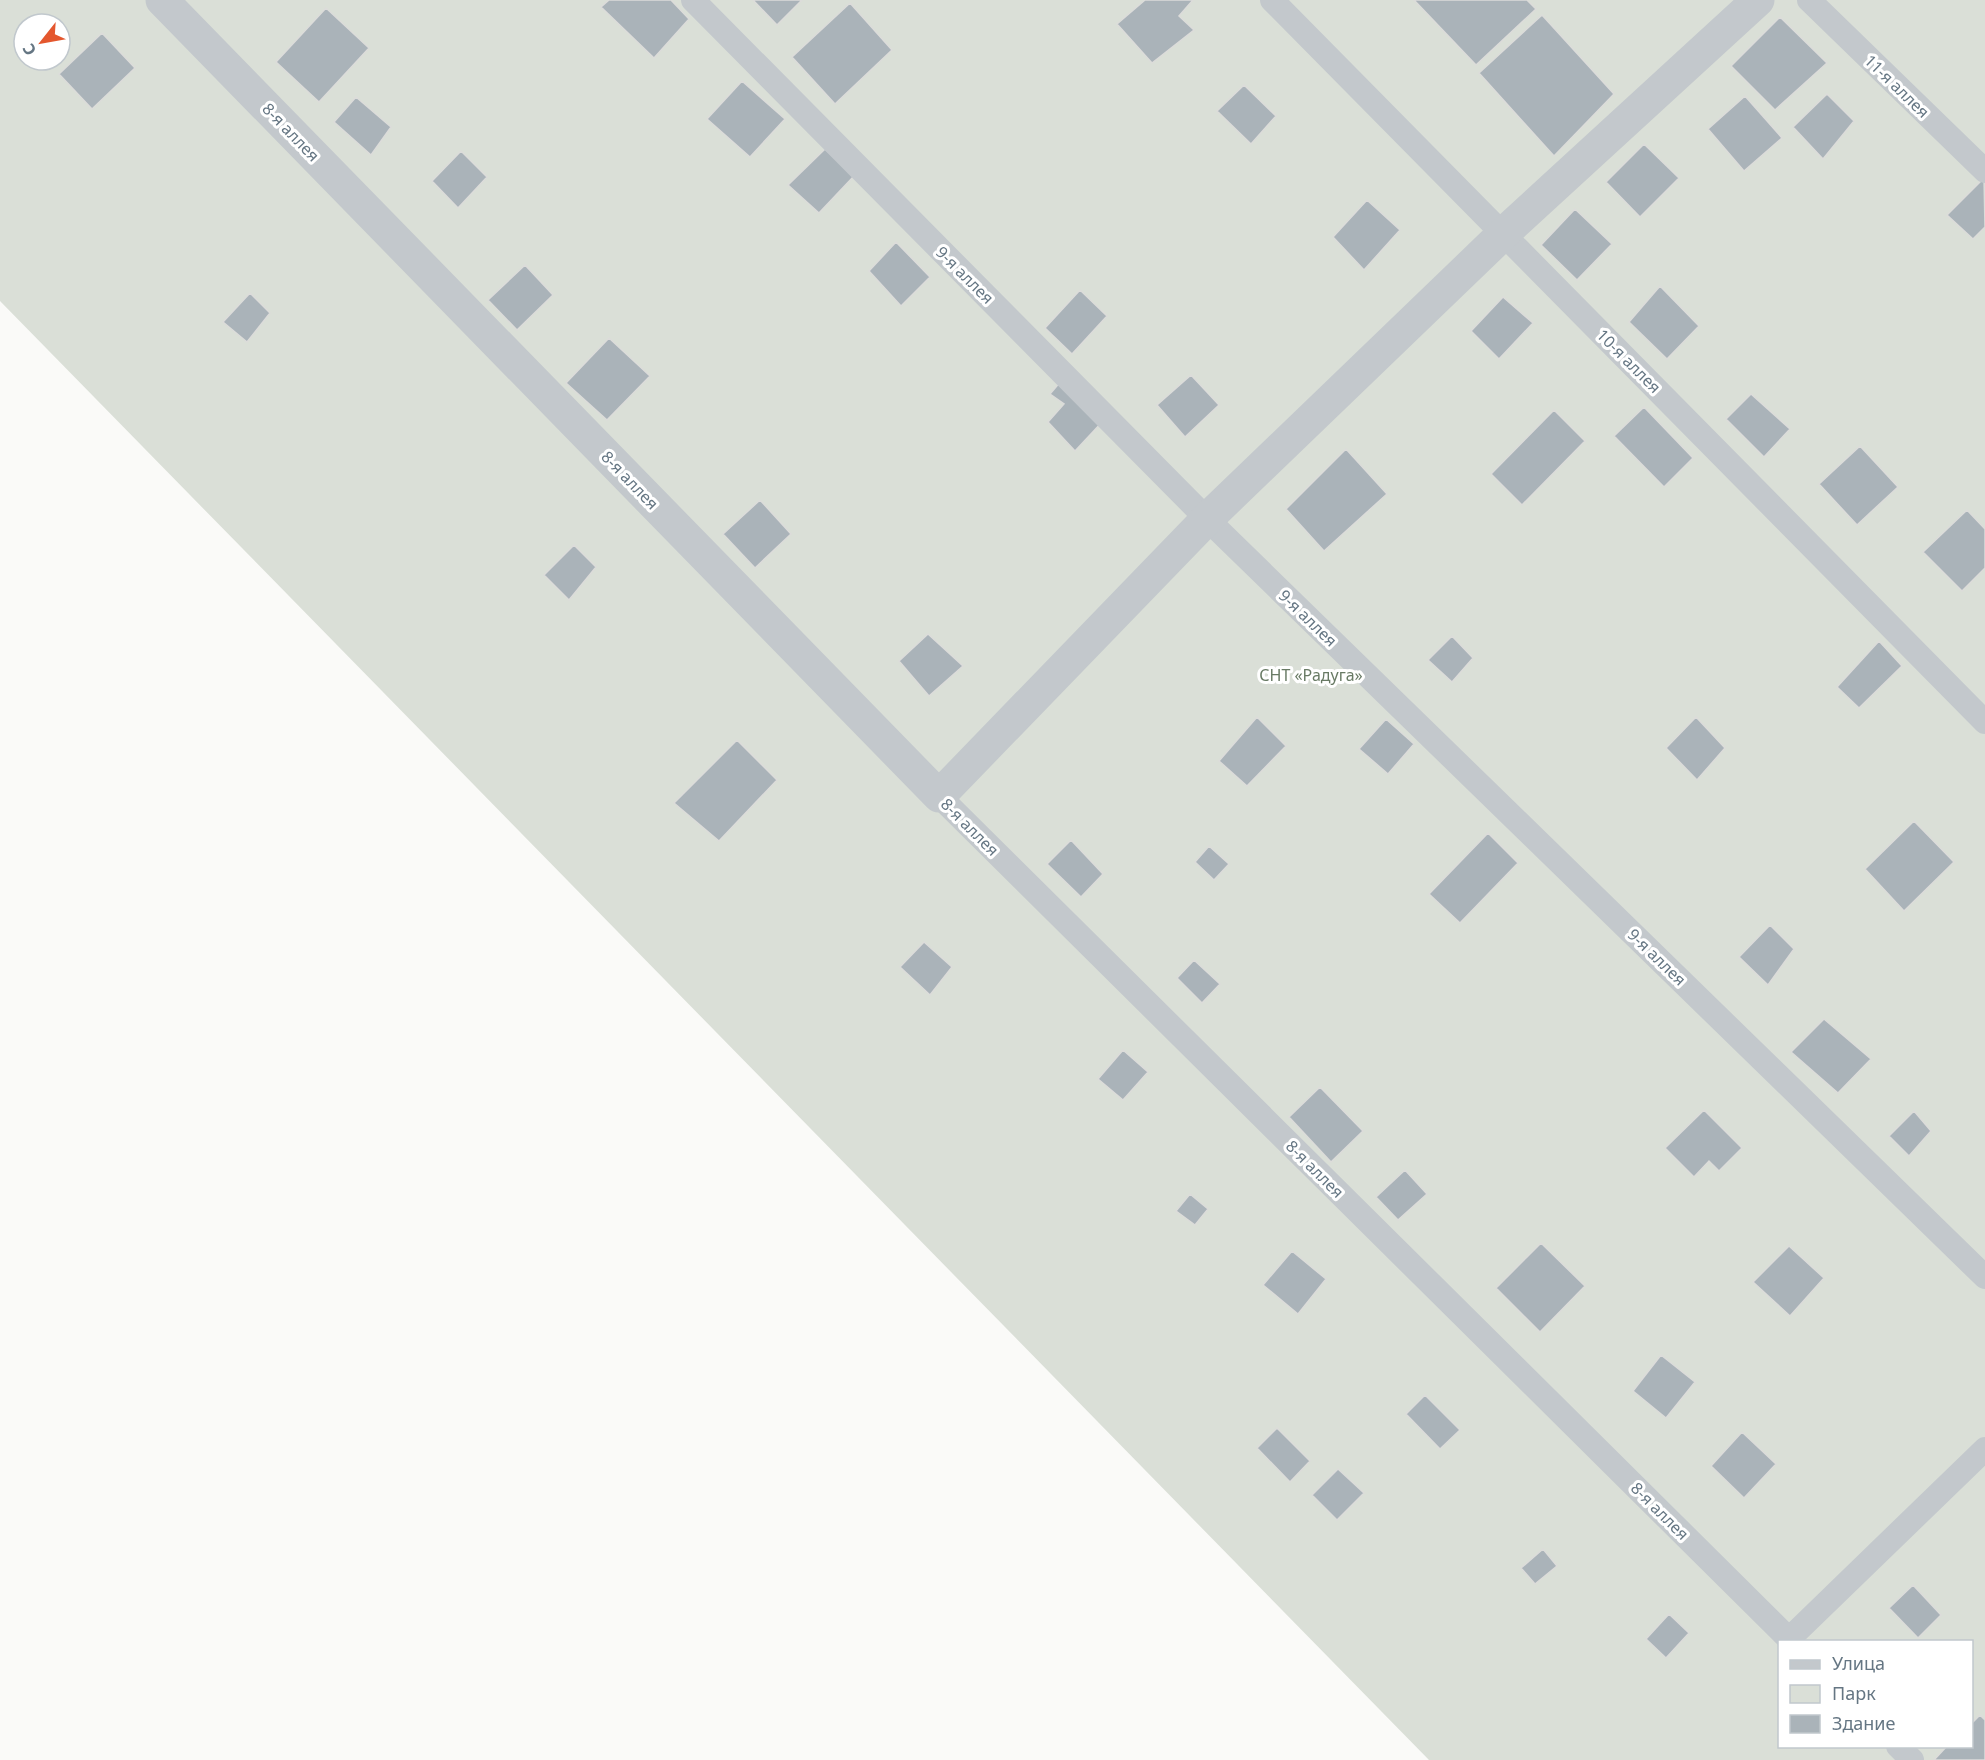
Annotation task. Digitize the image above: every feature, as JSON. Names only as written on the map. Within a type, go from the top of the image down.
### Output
[{"type":"street","name":"8-я аллея","points":[[162,0],[939,796]]},
{"type":"street","points":[[939,796],[1207,519],[1503,234],[1758,0]]},
{"type":"lane","name":"9-я аллея","points":[[693,0],[1207,519],[1985,1277]]},
{"type":"lane","name":"10-я аллея","points":[[1272,0],[1985,722]]},
{"type":"lane","name":"11-я аллея","points":[[1809,0],[1985,171]]},
{"type":"lane","name":"8-я аллея","points":[[939,796],[1790,1640]]},
{"type":"lane","points":[[1790,1640],[1985,1449]]},
{"type":"lane","points":[[1900,1748],[1912,1760]]},
{"type":"green space","name":"СНТ «Радуга»","points":[[0,0],[1985,0],[1985,1760],[1429,1760],[0,301]]},
{"type":"building","points":[[609,0],[671,0],[689,19],[654,58],[601,7]]},
{"type":"building","points":[[753,0],[802,0],[777,25]]},
{"type":"building","points":[[1145,0],[1193,0],[1179,16],[1194,30],[1152,63],[1117,24]]},
{"type":"building","points":[[1414,0],[1527,0],[1536,9],[1476,65]]},
{"type":"building","points":[[850,3],[892,50],[835,104],[792,57]]},
{"type":"building","points":[[326,8],[369,48],[319,102],[276,62]]},
{"type":"building","points":[[1542,15],[1614,94],[1554,156],[1479,73]]},
{"type":"building","points":[[1780,17],[1827,63],[1775,110],[1731,66]]},
{"type":"building","points":[[102,33],[135,68],[92,109],[59,74],[72,72],[72,62]]},
{"type":"building","points":[[742,81],[785,119],[750,157],[707,119]]},
{"type":"building","points":[[1244,85],[1276,116],[1251,144],[1217,111]]},
{"type":"building","points":[[1827,94],[1854,121],[1823,159],[1793,127]]},
{"type":"building","points":[[1745,96],[1782,138],[1744,171],[1708,129]]},
{"type":"building","points":[[356,97],[391,127],[371,155],[334,122]]},
{"type":"building","points":[[1644,144],[1679,178],[1640,217],[1606,182]]},
{"type":"building","points":[[825,149],[854,176],[819,213],[788,185]]},
{"type":"building","points":[[461,151],[487,177],[458,208],[432,181]]},
{"type":"building","points":[[1984,178],[1985,227],[1973,239],[1947,215]]},
{"type":"building","points":[[1367,200],[1400,230],[1364,270],[1333,237]]},
{"type":"building","points":[[1575,209],[1612,244],[1577,280],[1541,245]]},
{"type":"building","points":[[896,242],[930,277],[901,306],[869,271]]},
{"type":"building","points":[[525,265],[553,295],[517,330],[488,300]]},
{"type":"building","points":[[1660,286],[1699,326],[1667,359],[1629,322]]},
{"type":"building","points":[[1080,290],[1107,316],[1072,354],[1045,328]]},
{"type":"building","points":[[250,293],[270,313],[247,342],[223,322]]},
{"type":"building","points":[[1503,297],[1533,323],[1499,359],[1471,331]]},
{"type":"building","points":[[609,338],[650,376],[607,420],[566,383]]},
{"type":"building","points":[[1191,375],[1219,405],[1185,437],[1157,405]]},
{"type":"building","points":[[1061,381],[1104,420],[1075,451],[1048,422],[1064,404],[1050,394]]},
{"type":"building","points":[[1751,394],[1790,429],[1764,457],[1726,419]]},
{"type":"building","points":[[1644,407],[1693,458],[1664,487],[1614,436]]},
{"type":"building","points":[[1554,410],[1585,441],[1522,505],[1491,474]]},
{"type":"building","points":[[1860,446],[1898,487],[1857,525],[1819,484]]},
{"type":"building","points":[[1346,449],[1387,494],[1324,551],[1286,509]]},
{"type":"building","points":[[760,500],[791,534],[755,568],[723,534]]},
{"type":"building","points":[[1967,510],[1985,529],[1985,568],[1962,591],[1923,552]]},
{"type":"building","points":[[574,545],[596,567],[569,600],[544,575]]},
{"type":"building","points":[[928,634],[963,666],[929,696],[899,661]]},
{"type":"building","points":[[1452,636],[1473,658],[1452,682],[1428,660]]},
{"type":"building","points":[[1879,641],[1902,666],[1859,708],[1837,687]]},
{"type":"building","points":[[1257,717],[1286,746],[1247,786],[1219,761]]},
{"type":"building","points":[[1696,717],[1725,748],[1697,780],[1666,748]]},
{"type":"building","points":[[1386,719],[1414,744],[1388,774],[1359,749]]},
{"type":"building","points":[[737,740],[777,780],[719,841],[674,803]]},
{"type":"building","points":[[1914,821],[1954,862],[1904,911],[1865,869]]},
{"type":"building","points":[[1488,833],[1518,863],[1460,923],[1429,894]]},
{"type":"building","points":[[1071,840],[1103,874],[1081,897],[1047,864]]},
{"type":"building","points":[[1209,846],[1229,864],[1214,880],[1195,862]]},
{"type":"building","points":[[1770,925],[1794,949],[1768,985],[1739,957]]},
{"type":"building","points":[[924,942],[952,967],[930,995],[900,967]]},
{"type":"building","points":[[1194,960],[1220,984],[1202,1003],[1177,978]]},
{"type":"building","points":[[1824,1019],[1871,1059],[1838,1093],[1791,1052]]},
{"type":"building","points":[[1123,1050],[1148,1072],[1123,1100],[1098,1079]]},
{"type":"building","points":[[1320,1087],[1363,1131],[1331,1162],[1289,1117]]},
{"type":"building","points":[[1704,1110],[1742,1148],[1719,1171],[1709,1161],[1694,1177],[1665,1148]]},
{"type":"building","points":[[1914,1111],[1931,1131],[1909,1156],[1889,1136]]},
{"type":"building","points":[[1405,1170],[1427,1194],[1398,1220],[1376,1197]]},
{"type":"building","points":[[1190,1194],[1208,1209],[1195,1225],[1176,1211]]},
{"type":"building","points":[[1541,1243],[1585,1286],[1540,1332],[1496,1288]]},
{"type":"building","points":[[1789,1246],[1824,1278],[1790,1316],[1753,1282]]},
{"type":"building","points":[[1292,1251],[1326,1279],[1298,1314],[1263,1285]]},
{"type":"building","points":[[1661,1355],[1695,1382],[1666,1418],[1633,1391]]},
{"type":"building","points":[[1425,1395],[1460,1430],[1440,1449],[1406,1414]]},
{"type":"building","points":[[1277,1428],[1310,1461],[1290,1482],[1257,1448]]},
{"type":"building","points":[[1742,1432],[1776,1464],[1744,1498],[1711,1466]]},
{"type":"building","points":[[1338,1469],[1364,1493],[1337,1520],[1312,1495]]},
{"type":"building","points":[[1543,1549],[1557,1566],[1535,1584],[1521,1568]]},
{"type":"building","points":[[1913,1585],[1941,1615],[1918,1638],[1889,1608]]},
{"type":"building","points":[[1669,1614],[1689,1633],[1666,1658],[1646,1639]]},
{"type":"building","points":[[1980,1715],[1985,1720],[1985,1760],[1934,1760],[1945,1748],[1973,1748],[1973,1722]]}]
